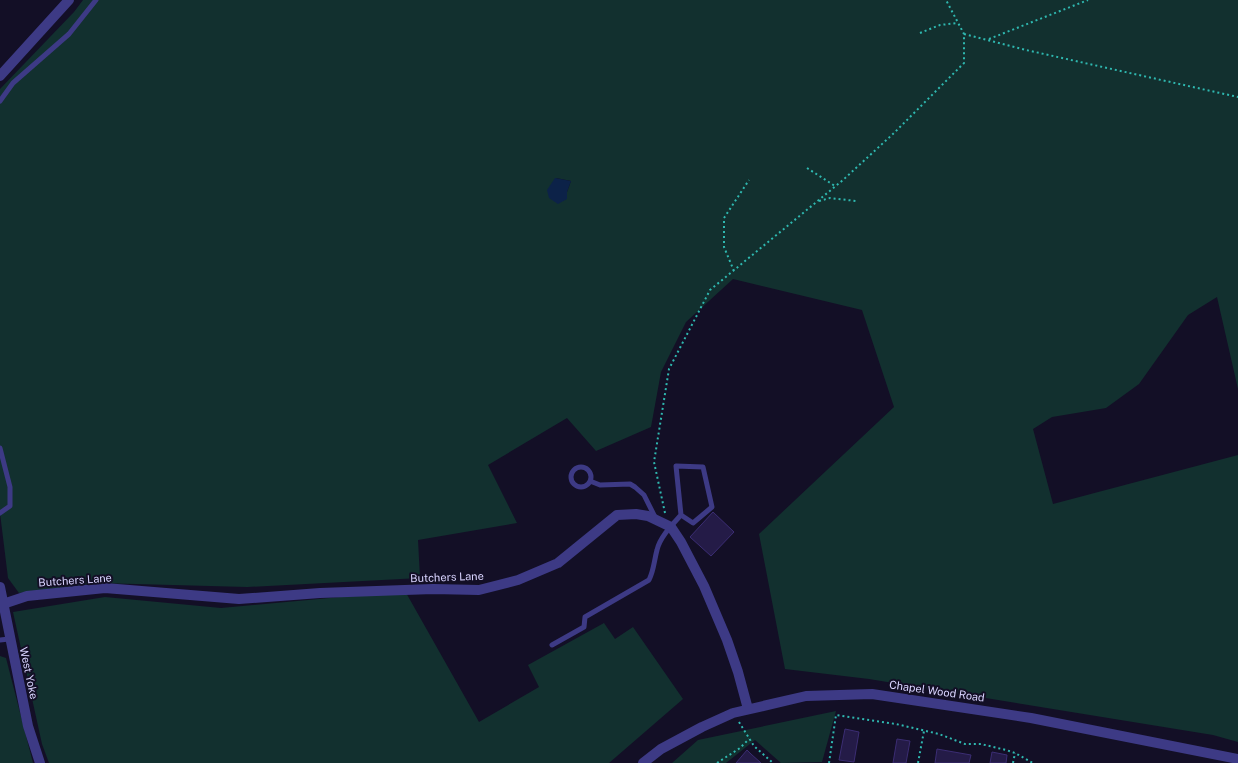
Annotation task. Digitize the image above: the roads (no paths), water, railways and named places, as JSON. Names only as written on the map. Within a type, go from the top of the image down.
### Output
[{"type":"street","points":[[0,76],[69,0]]},
{"type":"street","name":"Butchers Lane","points":[[4,604],[27,596],[105,588],[239,599],[320,592],[432,589],[479,590],[518,580],[558,563],[617,515],[636,514],[669,525]]},
{"type":"street","points":[[669,525],[704,586],[738,672],[748,709]]},
{"type":"street","name":"West Yoke","points":[[0,587],[4,604],[4,640],[40,763]]},
{"type":"street","name":"Chapel Wood Road","points":[[643,763],[661,749],[734,713],[806,696],[872,694],[1031,718],[1238,759]]},
{"type":"lane","points":[[0,101],[13,83],[69,34],[96,0]]},
{"type":"lane","points":[[0,448],[10,487],[10,506],[0,513]]},
{"type":"lane","points":[[676,466],[704,467],[712,507],[693,523],[681,515],[676,466]]},
{"type":"lane","points":[[584,468],[590,474],[590,481],[586,486],[576,487],[571,482],[571,475],[574,469],[584,468]]},
{"type":"lane","points":[[590,481],[600,485],[630,484],[644,495],[656,520]]},
{"type":"lane","points":[[552,645],[584,627],[584,617],[649,580],[654,570],[657,550],[661,540],[669,525],[681,515]]},
{"type":"water","points":[[555,178],[571,181],[567,192],[567,199],[558,204],[549,198],[547,190]]}]
